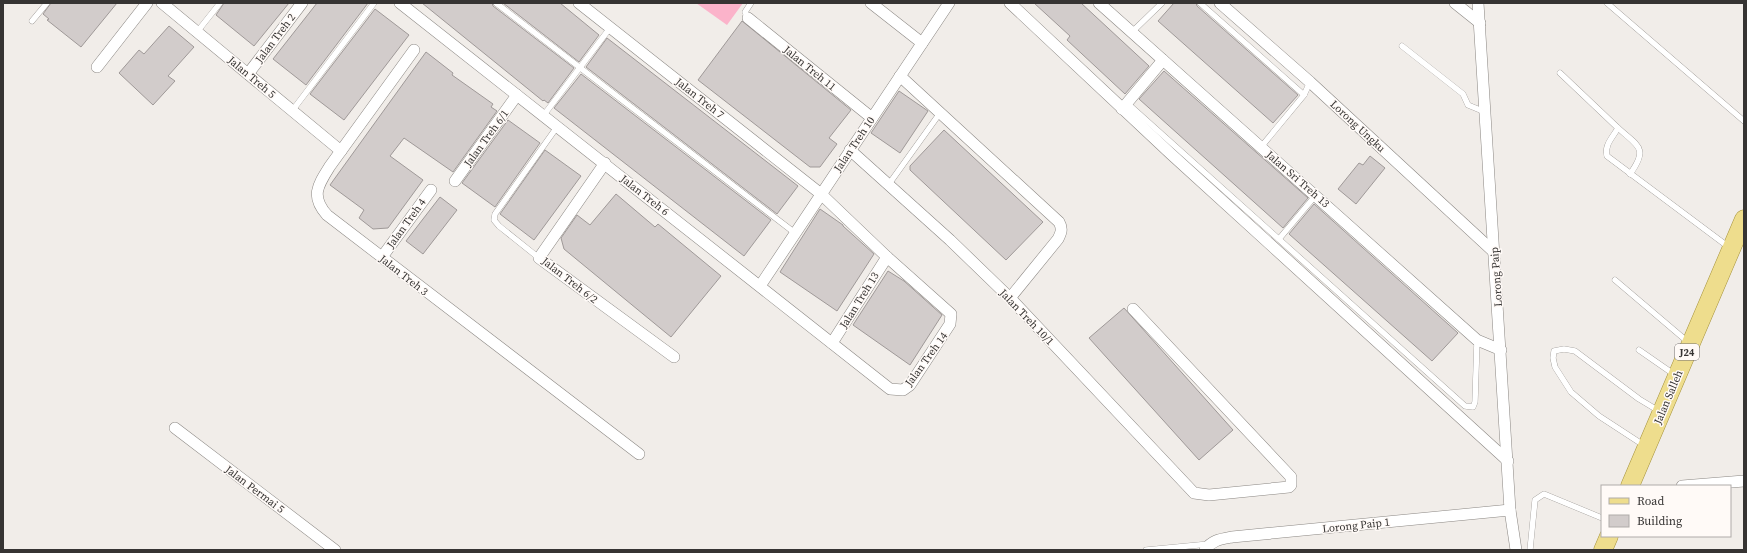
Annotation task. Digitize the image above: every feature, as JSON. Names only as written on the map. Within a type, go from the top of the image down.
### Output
[{"type":"main road","name":"Jalan Salleh","points":[[1630,485],[1744,219]]},
{"type":"main road","points":[[1603,550],[1609,537]]},
{"type":"street","points":[[97,68],[147,3]]},
{"type":"street","name":"Jalan Treh 5","points":[[162,3],[341,151]]},
{"type":"street","name":"Jalan Treh 2","points":[[248,74],[302,3]]},
{"type":"street","name":"Jalan Treh 6","points":[[400,3],[890,389]]},
{"type":"street","name":"Jalan Treh 7","points":[[578,3],[821,194],[887,257],[951,314]]},
{"type":"street","points":[[871,3],[922,43]]},
{"type":"street","name":"Jalan Treh 10","points":[[760,286],[949,3]]},
{"type":"street","points":[[1010,3],[1125,106],[1508,461]]},
{"type":"street","name":"Jalan Sri Treh 13","points":[[1099,3],[1477,340],[1501,350]]},
{"type":"street","name":"Lorong Ungku","points":[[1220,3],[1310,82],[1494,252]]},
{"type":"street","points":[[1455,3],[1480,23]]},
{"type":"street","name":"Lorong Paip","points":[[1478,3],[1510,510],[1516,550]]},
{"type":"street","name":"Jalan Treh 11","points":[[748,18],[872,118]]},
{"type":"street","name":"Jalan Treh 3","points":[[414,50],[341,151],[319,185],[317,196],[319,206],[327,215],[639,454]]},
{"type":"street","points":[[1125,106],[1163,60]]},
{"type":"street","points":[[900,76],[1062,226],[1062,232],[1058,239],[1010,298]]},
{"type":"street","name":"Jalan Treh 6/1","points":[[455,181],[517,95]]},
{"type":"street","name":"Jalan Treh 10/1","points":[[850,150],[950,240],[1010,298],[1194,493],[1209,495],[1289,488],[1291,485],[1291,477],[1133,308]]},
{"type":"street","name":"Jalan Treh 6/2","points":[[605,163],[539,258],[674,357]]},
{"type":"street","name":"Jalan Treh 4","points":[[382,257],[431,190]]},
{"type":"street","name":"Jalan Treh 13","points":[[832,343],[887,257]]},
{"type":"street","name":"Jalan Treh 14","points":[[890,389],[903,390],[910,385],[950,324],[951,314]]},
{"type":"street","name":"Jalan Permai 5","points":[[175,428],[335,550]]},
{"type":"street","points":[[1694,485],[1744,481]]},
{"type":"street","name":"Lorong Paip 1","points":[[1208,547],[1220,539],[1232,537],[1510,510]]},
{"type":"lane","points":[[32,21],[47,3]]},
{"type":"lane","points":[[197,32],[220,3]]},
{"type":"lane","points":[[292,111],[374,3]]},
{"type":"lane","points":[[496,3],[795,233]]},
{"type":"lane","points":[[748,18],[745,12],[751,3]]},
{"type":"lane","points":[[1132,32],[1162,3]]},
{"type":"lane","points":[[1200,3],[1304,95]]},
{"type":"lane","points":[[1606,3],[1744,121]]},
{"type":"lane","points":[[543,116],[610,28]]},
{"type":"lane","points":[[1402,46],[1463,94],[1468,106],[1485,112]]},
{"type":"lane","points":[[1560,73],[1637,145],[1641,153],[1640,161],[1630,174]]},
{"type":"lane","points":[[1262,147],[1304,95],[1310,82]]},
{"type":"lane","points":[[1125,106],[1279,239],[1465,406],[1470,407],[1473,407],[1475,402],[1477,340]]},
{"type":"lane","points":[[889,184],[940,113]]},
{"type":"lane","points":[[539,258],[499,226],[494,220],[494,214],[557,127]]},
{"type":"lane","points":[[1618,128],[1610,139],[1606,152],[1607,156],[1731,249]]},
{"type":"lane","points":[[1279,239],[1316,195]]},
{"type":"lane","points":[[1615,280],[1690,344]]},
{"type":"lane","points":[[1647,447],[1599,416],[1571,392],[1555,367],[1553,358],[1554,350],[1564,349],[1575,351],[1639,399],[1662,413]]},
{"type":"lane","points":[[1639,350],[1677,377]]},
{"type":"lane","points":[[1530,550],[1535,500],[1544,494],[1601,518]]},
{"type":"lane","points":[[1146,550],[1208,547]]},
{"type":"shaded area","points":[[696,3],[743,3],[727,25]]},
{"type":"building","points":[[51,3],[117,3],[81,47],[47,20],[49,19],[43,14]]},
{"type":"building","points":[[224,3],[289,3],[254,46],[216,15]]},
{"type":"building","points":[[317,3],[368,3],[306,85],[273,59]]},
{"type":"building","points":[[422,3],[492,3],[493,6],[574,68],[548,103],[544,100],[543,101]]},
{"type":"building","points":[[503,3],[560,3],[599,35],[579,62]]},
{"type":"building","points":[[1034,3],[1081,3],[1149,66],[1125,94],[1067,40],[1070,36]]},
{"type":"building","points":[[1174,3],[1196,3],[1197,6],[1298,95],[1273,123],[1158,21]]},
{"type":"building","points":[[375,9],[409,35],[344,120],[310,94]]},
{"type":"building","points":[[742,21],[851,110],[829,138],[837,144],[820,167],[810,167],[698,80]]},
{"type":"building","points":[[169,26],[194,47],[168,76],[175,81],[153,105],[119,73],[139,50],[144,54]]},
{"type":"building","points":[[607,38],[798,186],[777,214],[586,67]]},
{"type":"building","points":[[426,52],[453,73],[452,75],[493,104],[491,107],[497,111],[453,172],[404,138],[390,156],[423,180],[388,228],[373,229],[359,218],[364,210],[330,185]]},
{"type":"building","points":[[1164,71],[1308,198],[1283,228],[1139,99]]},
{"type":"building","points":[[581,74],[771,220],[744,256],[554,108]]},
{"type":"building","points":[[899,91],[928,111],[900,153],[871,133]]},
{"type":"building","points":[[508,120],[540,143],[495,207],[462,183]]},
{"type":"building","points":[[944,130],[1043,222],[1006,260],[910,170],[910,166]]},
{"type":"building","points":[[545,150],[581,176],[534,240],[500,214]]},
{"type":"building","points":[[1370,156],[1385,168],[1356,204],[1338,189],[1359,163],[1363,165]]},
{"type":"building","points":[[616,194],[655,227],[658,224],[721,276],[671,337],[564,249],[561,238],[577,215],[590,225]]},
{"type":"building","points":[[440,197],[457,210],[423,254],[406,241]]},
{"type":"building","points":[[1314,204],[1458,333],[1432,361],[1289,234]]},
{"type":"building","points":[[820,209],[843,225],[874,254],[837,311],[780,272]]},
{"type":"building","points":[[888,271],[904,281],[942,315],[910,365],[853,325]]},
{"type":"building","points":[[1124,308],[1233,430],[1199,460],[1089,338]]}]
